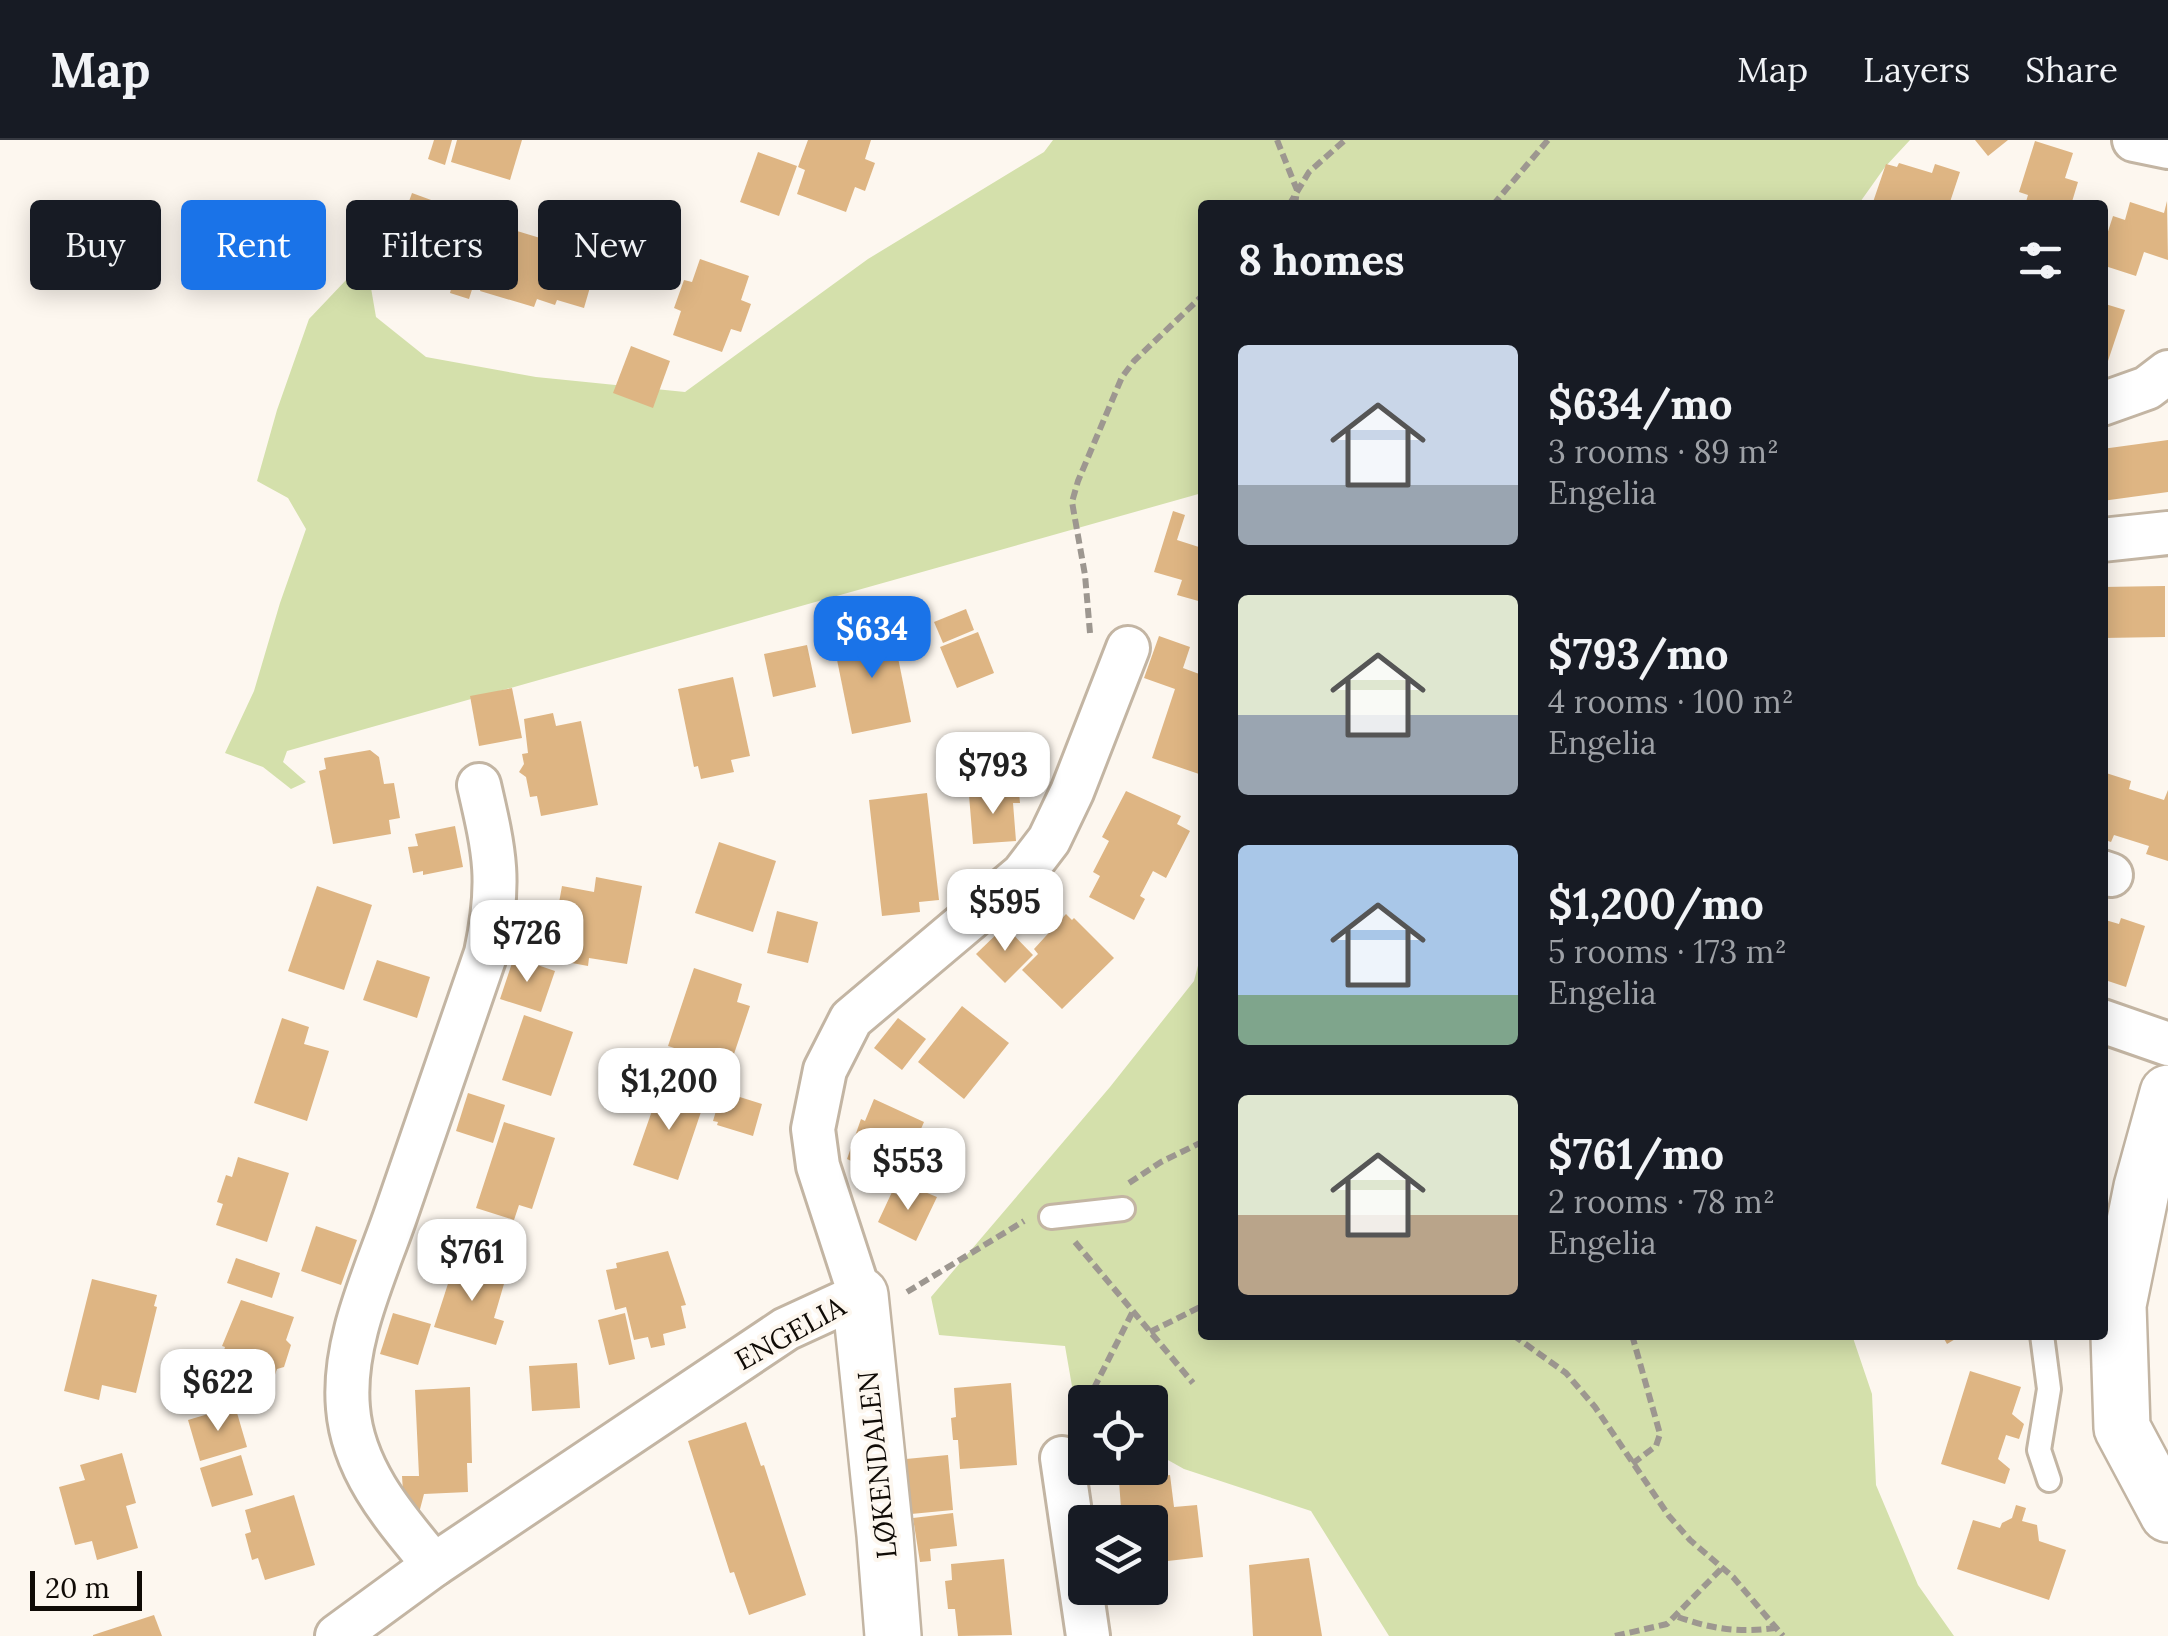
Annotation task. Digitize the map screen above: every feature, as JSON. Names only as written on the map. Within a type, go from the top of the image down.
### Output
[{"type":"street","points":[[2134,140],[2168,147]]},
{"type":"street","points":[[2108,402],[2148,388],[2168,372]]},
{"type":"street","points":[[2108,539],[2168,532]]},
{"type":"street","name":"ENGELIA","points":[[337,1636],[434,1565],[786,1329],[860,1295],[818,1166],[813,1129],[825,1070],[851,1019],[1023,874],[1049,840],[1072,792],[1128,648]]},
{"type":"street","points":[[434,1565],[384,1503],[359,1457],[348,1410],[348,1364],[490,937],[496,906],[496,857],[478,784]]},
{"type":"street","points":[[2108,1022],[2168,1044]]},
{"type":"street","points":[[2168,1094],[2155,1191],[2118,1305],[2122,1428],[2168,1514]]},
{"type":"street","name":"LØKENDALEN","points":[[860,1295],[884,1516],[892,1636]]},
{"type":"street","points":[[1062,1458],[1088,1636]]},
{"type":"lane","points":[[1052,1217],[1115,1210]]},
{"type":"lane","points":[[2043,1340],[2049,1389],[2039,1450],[2048,1480]]},
{"type":"path","points":[[1278,140],[1297,190]]},
{"type":"path","points":[[1294,200],[1309,172],[1345,140]]},
{"type":"path","points":[[1497,200],[1548,140]]},
{"type":"path","points":[[1107,702],[1092,654],[1085,574],[1072,502],[1090,446],[1122,376],[1198,300]]},
{"type":"path","points":[[1115,1210],[1111,1194],[1160,1162],[1198,1144]]},
{"type":"path","points":[[860,1295],[902,1295],[1022,1221],[1036,1216],[1052,1217],[1193,1383]]},
{"type":"path","points":[[1150,1332],[1198,1308]]},
{"type":"path","points":[[1095,1385],[1132,1311]]},
{"type":"path","points":[[1519,1340],[1566,1373],[1596,1408],[1679,1528],[1734,1576],[1783,1636]]},
{"type":"path","points":[[1632,1464],[1656,1446],[1660,1434],[1633,1340]]},
{"type":"path","points":[[1615,1636],[1667,1624],[1722,1568]]},
{"type":"path","points":[[1677,1616],[1702,1626],[1740,1632],[1776,1628]]},
{"type":"green space","points":[[1053,140],[1910,140],[1862,200],[1198,200],[1198,494],[287,751],[283,762],[306,782],[291,789],[263,767],[225,753],[254,691],[306,529],[288,498],[257,481],[309,319],[346,280],[346,290],[371,290],[376,317],[426,357],[536,377],[685,392],[868,259],[1044,152]]},
{"type":"green space","points":[[1198,966],[1198,1340],[1854,1340],[1872,1394],[1876,1485],[1918,1585],[1954,1636],[1389,1636],[1311,1511],[1184,1469],[1168,1460],[1168,1385],[1072,1385],[1065,1346],[939,1335],[931,1297],[1110,1087],[1194,981]]},
{"type":"building","points":[[434,140],[452,140],[445,165],[428,159]]},
{"type":"building","points":[[457,140],[522,140],[510,180],[451,162]]},
{"type":"building","points":[[808,140],[871,140],[865,159],[875,163],[865,191],[855,187],[846,212],[797,194],[805,170],[798,167]]},
{"type":"building","points":[[1975,140],[2008,140],[1988,156]]},
{"type":"building","points":[[2035,141],[2073,153],[2065,178],[2078,182],[2073,200],[2026,200],[2028,195],[2019,192]]},
{"type":"building","points":[[758,152],[797,166],[779,216],[740,202]]},
{"type":"building","points":[[1899,163],[1932,173],[1935,164],[1960,172],[1951,200],[1874,200],[1886,164],[1897,167]]},
{"type":"building","points":[[412,193],[431,200],[410,200]]},
{"type":"building","points":[[2167,201],[2168,260],[2144,252],[2136,276],[2108,267],[2108,231],[2113,216],[2125,220],[2130,202],[2164,213]]},
{"type":"building","points":[[518,231],[538,237],[538,290],[589,290],[584,308],[537,299],[534,307],[480,291],[518,290]]},
{"type":"building","points":[[700,259],[749,276],[741,300],[751,304],[741,332],[731,329],[722,352],[673,335],[681,311],[674,308],[684,280],[692,282]]},
{"type":"building","points":[[451,290],[472,290],[469,299],[450,293]]},
{"type":"building","points":[[2108,305],[2125,310],[2108,361]]},
{"type":"building","points":[[631,346],[670,361],[653,408],[613,393]]},
{"type":"building","points":[[2168,440],[2168,492],[2108,500],[2108,448]]},
{"type":"building","points":[[1173,511],[1185,515],[1177,540],[1198,547],[1198,601],[1177,595],[1182,580],[1154,572]]},
{"type":"building","points":[[2165,586],[2165,637],[2108,638],[2108,587]]},
{"type":"building","points":[[966,609],[974,630],[943,643],[934,622]]},
{"type":"building","points":[[892,628],[911,722],[852,734],[833,640]]},
{"type":"building","points":[[978,632],[994,673],[957,688],[940,647]]},
{"type":"building","points":[[1159,636],[1190,647],[1183,668],[1198,674],[1198,774],[1152,758],[1175,689],[1144,678]]},
{"type":"building","points":[[807,645],[816,687],[773,697],[764,654]]},
{"type":"building","points":[[733,677],[750,756],[731,760],[734,772],[701,779],[698,766],[694,767],[678,689]]},
{"type":"building","points":[[512,688],[522,738],[479,746],[470,696]]},
{"type":"building","points":[[553,713],[556,726],[581,721],[598,805],[541,816],[537,796],[530,797],[526,777],[519,772],[524,764],[522,754],[528,753],[524,719]]},
{"type":"building","points":[[370,750],[379,757],[384,784],[394,783],[400,818],[389,820],[391,834],[333,844],[319,771],[326,769],[324,758]]},
{"type":"building","points":[[2108,774],[2131,781],[2129,789],[2164,800],[2168,790],[2168,861],[2146,854],[2149,846],[2114,835],[2111,842]]},
{"type":"building","points":[[1126,791],[1181,816],[1177,824],[1190,831],[1166,878],[1153,871],[1140,896],[1145,899],[1134,920],[1089,897],[1100,876],[1093,872],[1109,841],[1102,837]]},
{"type":"building","points":[[927,793],[939,900],[919,902],[920,912],[882,916],[869,800]]},
{"type":"building","points":[[1019,793],[1020,803],[1013,803],[1016,841],[973,844],[969,795]]},
{"type":"building","points":[[455,826],[463,867],[423,875],[423,871],[413,873],[408,847],[418,846],[415,834]]},
{"type":"building","points":[[719,842],[776,861],[753,932],[695,913]]},
{"type":"building","points":[[596,877],[642,886],[627,964],[589,958],[588,966],[572,963],[573,954],[552,951],[550,965],[512,956],[519,919],[555,925],[562,886],[594,892]]},
{"type":"building","points":[[317,886],[372,905],[344,990],[288,971]]},
{"type":"building","points":[[777,911],[818,922],[808,963],[767,953]]},
{"type":"building","points":[[1066,914],[1114,958],[1062,1009],[1022,970],[1038,954],[1034,949]]},
{"type":"building","points":[[2121,918],[2145,926],[2126,987],[2108,981],[2108,921],[2119,924]]},
{"type":"building","points":[[1005,926],[1033,955],[1005,983],[976,954]]},
{"type":"building","points":[[514,957],[555,971],[541,1012],[500,999]]},
{"type":"building","points":[[377,960],[430,977],[417,1018],[363,1000]]},
{"type":"building","points":[[694,968],[742,984],[737,1002],[750,1006],[730,1066],[668,1046]]},
{"type":"building","points":[[962,1006],[1009,1043],[964,1099],[918,1062]]},
{"type":"building","points":[[524,1015],[573,1032],[551,1096],[502,1080]]},
{"type":"building","points":[[282,1018],[309,1027],[304,1044],[329,1051],[307,1121],[254,1103]]},
{"type":"building","points":[[898,1018],[926,1039],[902,1070],[874,1048]]},
{"type":"building","points":[[673,1085],[683,1088],[681,1095],[704,1103],[678,1180],[633,1165],[660,1088],[670,1091]]},
{"type":"building","points":[[468,1093],[505,1105],[493,1143],[456,1131]]},
{"type":"building","points":[[727,1093],[762,1104],[753,1136],[713,1121],[718,1104],[723,1106]]},
{"type":"building","points":[[874,1099],[924,1122],[917,1138],[929,1143],[919,1164],[907,1158],[897,1182],[886,1177],[883,1184],[861,1174],[864,1167],[847,1159],[861,1119],[865,1121]]},
{"type":"building","points":[[504,1122],[555,1138],[532,1209],[519,1205],[514,1220],[476,1208]]},
{"type":"building","points":[[238,1157],[289,1173],[267,1242],[216,1225],[223,1204],[217,1202],[226,1175],[232,1177]]},
{"type":"building","points":[[915,1188],[937,1197],[916,1241],[878,1222],[892,1192],[909,1200]]},
{"type":"building","points":[[316,1226],[357,1240],[341,1285],[301,1271]]},
{"type":"building","points":[[668,1251],[686,1305],[681,1306],[686,1328],[663,1334],[665,1345],[651,1348],[648,1337],[634,1340],[626,1307],[615,1310],[606,1270],[617,1268],[616,1263]]},
{"type":"building","points":[[236,1258],[280,1273],[272,1298],[227,1283]]},
{"type":"building","points":[[455,1262],[506,1277],[494,1318],[504,1321],[496,1345],[434,1327]]},
{"type":"building","points":[[92,1279],[157,1295],[136,1393],[102,1385],[99,1400],[64,1391]]},
{"type":"building","points":[[241,1300],[294,1317],[286,1340],[291,1345],[284,1367],[277,1369],[269,1392],[241,1382],[239,1390],[224,1385],[227,1377],[217,1374],[225,1347],[222,1346]]},
{"type":"building","points":[[393,1313],[431,1324],[418,1365],[380,1354]]},
{"type":"building","points":[[625,1313],[635,1359],[609,1365],[598,1320]]},
{"type":"building","points":[[577,1363],[580,1408],[532,1411],[529,1366]]},
{"type":"building","points":[[1970,1371],[2021,1387],[2012,1414],[2024,1424],[2019,1439],[2006,1435],[1998,1459],[2010,1469],[2005,1484],[1941,1464]]},
{"type":"building","points":[[1011,1383],[1017,1465],[960,1469],[958,1440],[953,1440],[951,1418],[956,1417],[954,1388]]},
{"type":"building","points":[[470,1387],[472,1463],[467,1463],[468,1492],[424,1494],[419,1513],[403,1492],[402,1476],[419,1476],[415,1390]]},
{"type":"building","points":[[235,1406],[247,1447],[200,1461],[188,1420]]},
{"type":"building","points":[[746,1422],[806,1595],[749,1615],[734,1572],[730,1573],[688,1441]]},
{"type":"building","points":[[122,1453],[136,1503],[126,1506],[138,1548],[97,1560],[92,1541],[75,1545],[59,1487],[85,1480],[80,1465]]},
{"type":"building","points":[[241,1455],[253,1495],[212,1507],[200,1468]]},
{"type":"building","points":[[948,1455],[953,1510],[911,1514],[906,1459]]},
{"type":"building","points":[[1168,1475],[1174,1507],[1197,1505],[1203,1557],[1168,1561],[1168,1505],[1121,1505],[1119,1485],[1168,1485]]},
{"type":"building","points":[[294,1495],[315,1565],[265,1580],[258,1558],[252,1560],[245,1534],[251,1532],[245,1510]]},
{"type":"building","points":[[2016,1505],[2026,1508],[2022,1521],[2037,1525],[2039,1541],[2066,1550],[2049,1600],[1957,1569],[1973,1520],[2000,1528],[2012,1518]]},
{"type":"building","points":[[953,1513],[957,1546],[930,1549],[931,1561],[920,1562],[913,1518]]},
{"type":"building","points":[[1309,1558],[1322,1636],[1253,1636],[1249,1565]]},
{"type":"building","points":[[1004,1559],[1012,1635],[958,1636],[955,1609],[948,1609],[945,1581],[952,1580],[951,1564]]},
{"type":"building","points":[[154,1615],[162,1636],[93,1636],[93,1635]]}]
